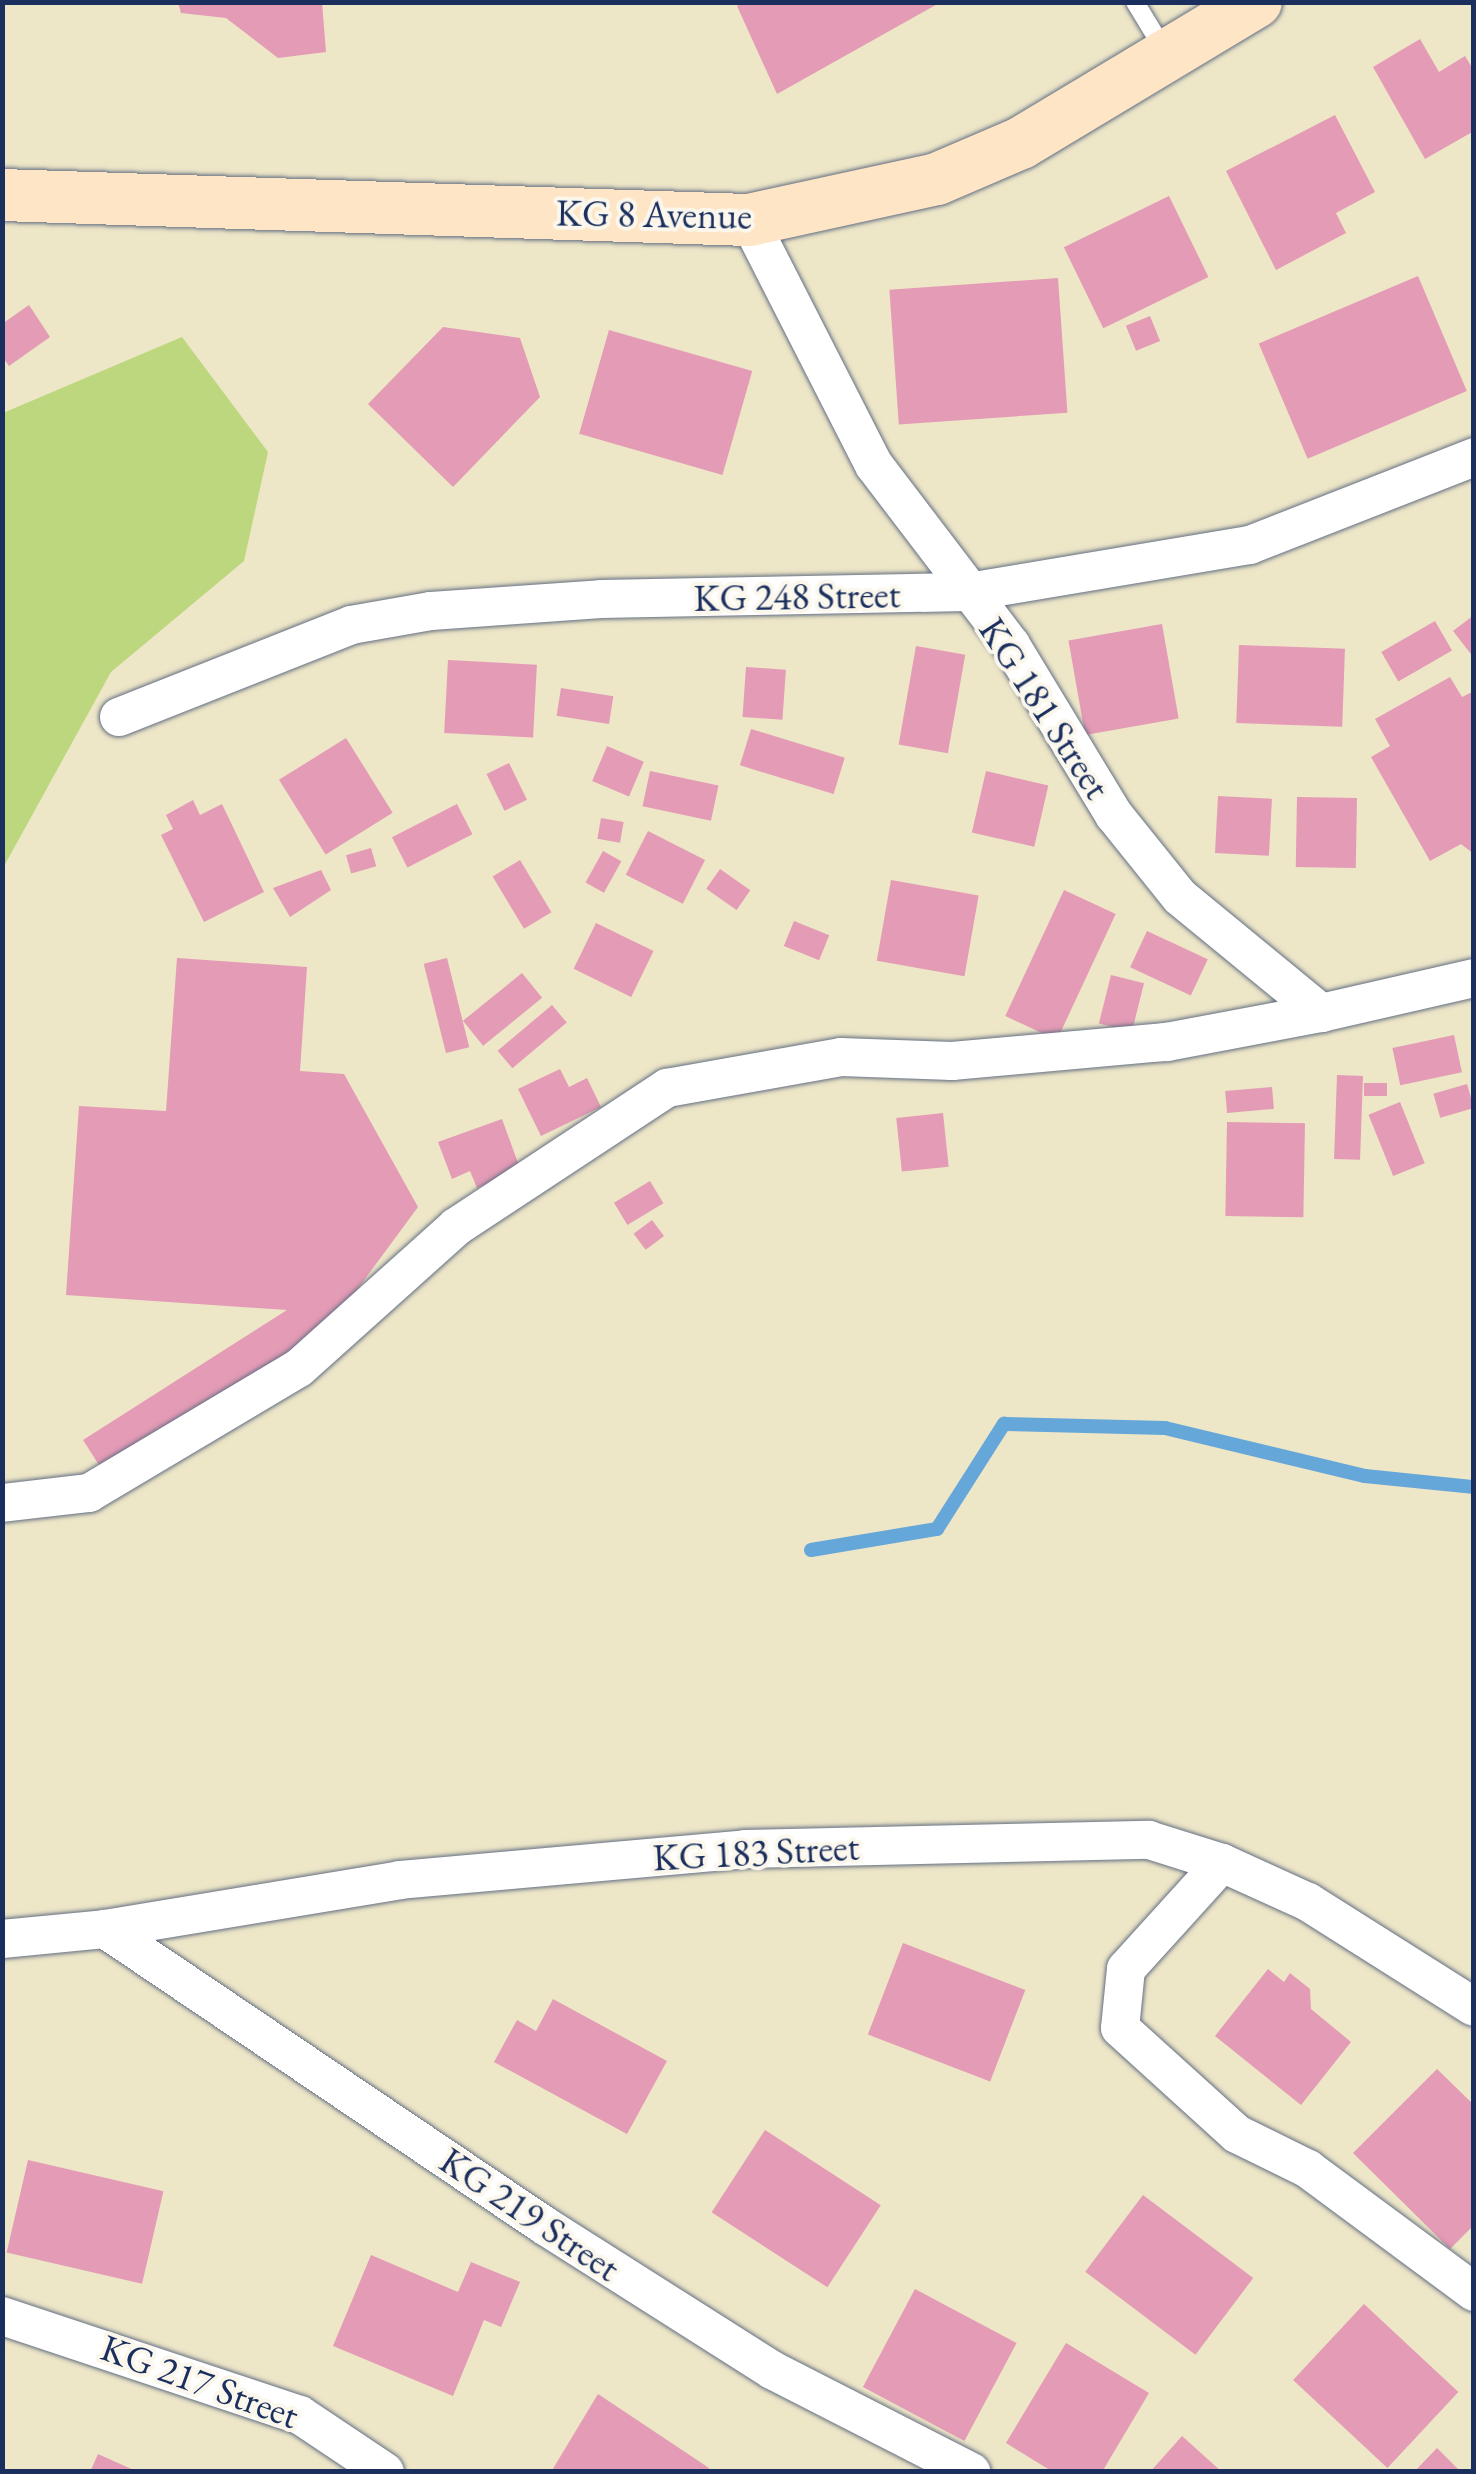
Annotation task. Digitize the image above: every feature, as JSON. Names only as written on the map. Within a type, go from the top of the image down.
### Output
[{"type":"street","name":"KG 8 Avenue","points":[[2,196],[749,220],[937,178],[1021,142],[1256,2]]},
{"type":"street","name":"KG 181 Street","points":[[749,220],[874,465],[1011,645],[1114,815],[1180,898],[1321,1014]]},
{"type":"street","name":"KG 248 Street","points":[[119,717],[351,626],[432,611],[602,599],[968,592],[1250,545],[1474,456]]},
{"type":"street","points":[[2,1503],[90,1492],[299,1368],[456,1226],[668,1088],[841,1057],[952,1061],[1167,1042],[1321,1014],[1474,978]]},
{"type":"street","name":"KG 183 Street","points":[[2,1939],[105,1929],[400,1880],[746,1849],[1149,1840],[1222,1863],[1308,1902],[1474,2007]]},
{"type":"street","points":[[1222,1863],[1126,1969],[1120,2028],[1236,2134],[1308,2169],[1474,2292]]},
{"type":"street","name":"KG 219 Street","points":[[105,1929],[545,2226],[772,2370],[971,2472]]},
{"type":"street","name":"KG 217 Street","points":[[2,2316],[300,2415],[385,2472]]},
{"type":"lane","points":[[1135,2],[1169,57]]},
{"type":"green space","points":[[182,337],[268,452],[244,561],[111,672],[3,868],[3,413]]},
{"type":"building","points":[[178,2],[322,2],[326,52],[278,58],[226,18],[181,13]]},
{"type":"building","points":[[743,2],[941,2],[777,94],[737,6]]},
{"type":"building","points":[[1420,39],[1439,72],[1465,56],[1474,71],[1474,131],[1425,159],[1373,67]]},
{"type":"building","points":[[1335,115],[1375,192],[1336,213],[1346,233],[1276,270],[1226,171]]},
{"type":"building","points":[[1169,196],[1208,277],[1103,328],[1064,247]]},
{"type":"building","points":[[1418,276],[1467,391],[1308,459],[1259,344]]},
{"type":"building","points":[[1058,278],[1067,413],[899,424],[889,290]]},
{"type":"building","points":[[29,305],[50,337],[9,366],[2,356],[2,324]]},
{"type":"building","points":[[1150,316],[1160,341],[1136,351],[1126,326]]},
{"type":"building","points":[[443,327],[520,338],[540,397],[453,487],[368,404]]},
{"type":"building","points":[[609,330],[752,371],[722,475],[579,434]]},
{"type":"building","points":[[1474,615],[1474,658],[1453,631]]},
{"type":"building","points":[[1435,621],[1452,650],[1398,681],[1381,652]]},
{"type":"building","points":[[1162,624],[1179,719],[1085,735],[1068,640]]},
{"type":"building","points":[[1239,645],[1345,649],[1342,727],[1236,723]]},
{"type":"building","points":[[916,646],[965,655],[948,753],[899,744]]},
{"type":"building","points":[[448,660],[537,665],[533,738],[444,733]]},
{"type":"building","points":[[746,667],[786,670],[782,720],[743,717]]},
{"type":"building","points":[[1450,677],[1462,697],[1474,691],[1474,854],[1461,844],[1430,861],[1371,757],[1390,746],[1375,719]]},
{"type":"building","points":[[561,688],[613,696],[609,724],[557,716]]},
{"type":"building","points":[[751,729],[845,758],[834,794],[740,765]]},
{"type":"building","points":[[346,738],[393,813],[326,854],[279,780]]},
{"type":"building","points":[[607,746],[644,762],[629,797],[592,781]]},
{"type":"building","points":[[509,763],[527,800],[505,811],[487,774]]},
{"type":"building","points":[[650,771],[718,786],[711,821],[643,806]]},
{"type":"building","points":[[986,771],[1048,785],[1034,847],[972,832]]},
{"type":"building","points":[[1218,796],[1272,799],[1269,856],[1215,853]]},
{"type":"building","points":[[1297,797],[1357,798],[1356,868],[1296,867]]},
{"type":"building","points":[[193,800],[200,815],[222,804],[264,892],[204,922],[161,835],[173,829],[166,815]]},
{"type":"building","points":[[457,804],[472,834],[407,867],[392,837]]},
{"type":"building","points":[[601,818],[624,822],[620,843],[597,839]]},
{"type":"building","points":[[648,831],[705,860],[683,904],[626,875]]},
{"type":"building","points":[[371,848],[376,866],[351,873],[346,855]]},
{"type":"building","points":[[603,851],[621,861],[604,893],[586,882]]},
{"type":"building","points":[[520,860],[551,912],[524,929],[493,876]]},
{"type":"building","points":[[720,869],[750,890],[737,910],[706,889]]},
{"type":"building","points":[[321,870],[331,890],[290,917],[273,888]]},
{"type":"building","points":[[891,880],[979,895],[964,976],[877,961]]},
{"type":"building","points":[[1064,890],[1116,914],[1057,1040],[1005,1016]]},
{"type":"building","points":[[794,921],[829,935],[819,960],[784,946]]},
{"type":"building","points":[[596,923],[654,951],[631,997],[574,969]]},
{"type":"building","points":[[1147,931],[1208,959],[1191,996],[1130,967]]},
{"type":"building","points":[[177,958],[307,967],[300,1071],[344,1074],[418,1207],[320,1340],[106,1476],[83,1440],[287,1310],[66,1295],[79,1106],[166,1111]]},
{"type":"building","points":[[447,958],[469,1047],[446,1053],[424,964]]},
{"type":"building","points":[[522,973],[542,998],[483,1046],[463,1021]]},
{"type":"building","points":[[1111,975],[1144,983],[1132,1032],[1099,1024]]},
{"type":"building","points":[[552,1005],[567,1023],[512,1068],[498,1051]]},
{"type":"building","points":[[1454,1035],[1462,1072],[1400,1085],[1392,1048]]},
{"type":"building","points":[[560,1069],[569,1087],[587,1078],[601,1107],[541,1136],[518,1089]]},
{"type":"building","points":[[1337,1075],[1363,1076],[1360,1160],[1334,1159]]},
{"type":"building","points":[[1364,1083],[1387,1083],[1387,1096],[1364,1096]]},
{"type":"building","points":[[1467,1084],[1474,1108],[1440,1118],[1433,1094]]},
{"type":"building","points":[[1272,1087],[1274,1109],[1227,1113],[1225,1091]]},
{"type":"building","points":[[1400,1102],[1425,1163],[1393,1176],[1368,1115]]},
{"type":"building","points":[[943,1113],[949,1167],[902,1172],[896,1118]]},
{"type":"building","points":[[502,1119],[521,1171],[477,1188],[470,1171],[452,1179],[438,1142]]},
{"type":"building","points":[[1227,1122],[1305,1123],[1303,1217],[1225,1216]]},
{"type":"building","points":[[650,1181],[663,1203],[627,1225],[614,1203]]},
{"type":"building","points":[[652,1220],[664,1236],[646,1250],[634,1234]]},
{"type":"building","points":[[903,1943],[1025,1990],[990,2081],[868,2034]]},
{"type":"building","points":[[1268,1969],[1284,1982],[1290,1973],[1310,1989],[1311,2009],[1351,2042],[1301,2105],[1215,2036]]},
{"type":"building","points":[[553,1999],[667,2061],[627,2134],[494,2062],[517,2020],[536,2031]]},
{"type":"building","points":[[1437,2069],[1474,2105],[1474,2225],[1450,2249],[1353,2153]]},
{"type":"building","points":[[765,2130],[881,2205],[827,2287],[712,2212]]},
{"type":"building","points":[[28,2160],[163,2191],[142,2284],[7,2253]]},
{"type":"building","points":[[1143,2195],[1253,2278],[1195,2355],[1085,2272]]},
{"type":"building","points":[[371,2255],[458,2292],[471,2262],[520,2282],[501,2327],[484,2320],[453,2396],[333,2346]]},
{"type":"building","points":[[915,2289],[1017,2343],[964,2441],[863,2387]]},
{"type":"building","points":[[1364,2304],[1458,2392],[1387,2468],[1293,2380]]},
{"type":"building","points":[[1066,2343],[1149,2393],[1102,2472],[1053,2472],[1006,2443]]},
{"type":"building","points":[[598,2394],[709,2468],[707,2472],[551,2472]]},
{"type":"building","points":[[1182,2436],[1222,2472],[1150,2472]]},
{"type":"building","points":[[1437,2448],[1461,2472],[1414,2472]]},
{"type":"building","points":[[98,2454],[138,2472],[90,2472]]},
{"type":"waterway","points":[[811,1550],[937,1529],[1004,1424],[1165,1428],[1365,1476],[1474,1487]]}]
